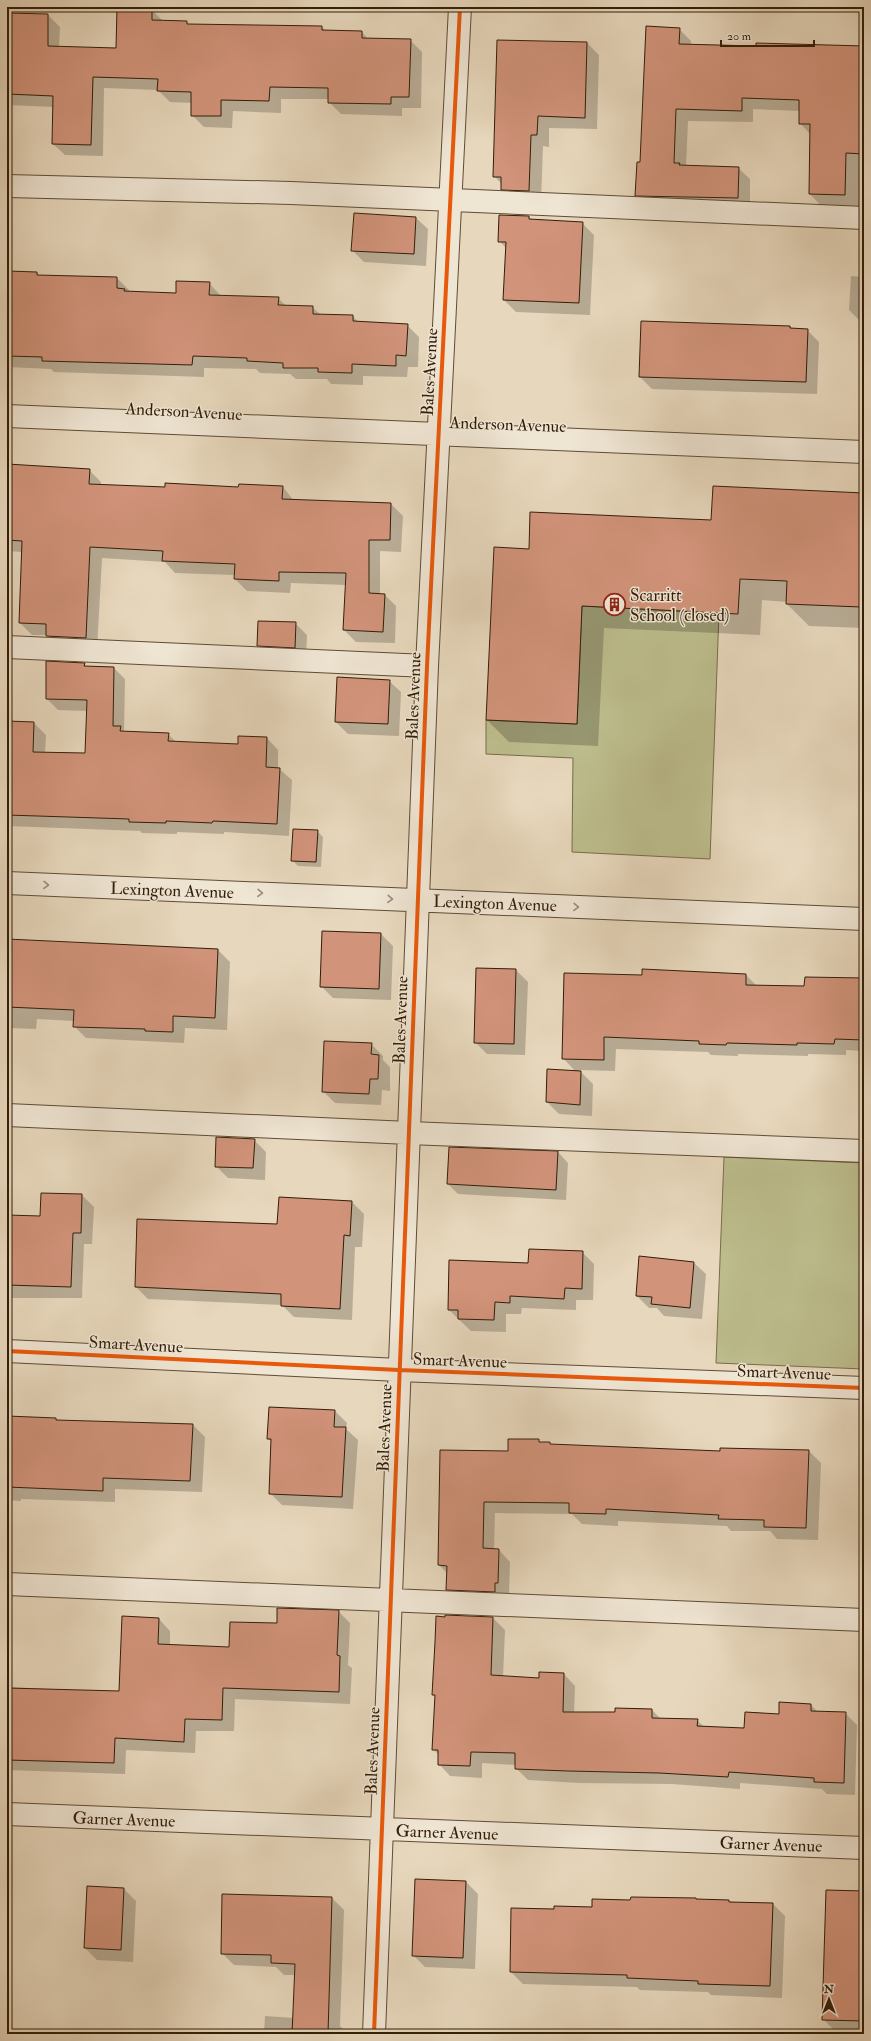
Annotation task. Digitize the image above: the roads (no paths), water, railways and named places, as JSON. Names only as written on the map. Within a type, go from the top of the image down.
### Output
[{"type":"street","name":"Bales Avenue","points":[[374,2034],[427,666],[452,202],[460,7]]},
{"type":"street","points":[[7,186],[291,193],[452,202],[864,218]]},
{"type":"street","name":"Anderson Avenue","points":[[7,416],[864,452]]},
{"type":"street","points":[[7,647],[427,666]]},
{"type":"street","name":"Lexington Avenue","points":[[7,883],[864,919]]},
{"type":"street","points":[[7,1115],[864,1151]]},
{"type":"street","name":"Smart Avenue","points":[[7,1351],[399,1370],[864,1388]]},
{"type":"street","points":[[7,1584],[864,1620]]},
{"type":"street","name":"Garner Avenue","points":[[7,1814],[864,1848]]},
{"type":"place","name":"Scarritt School (closed)","points":[[615,605]]}]
